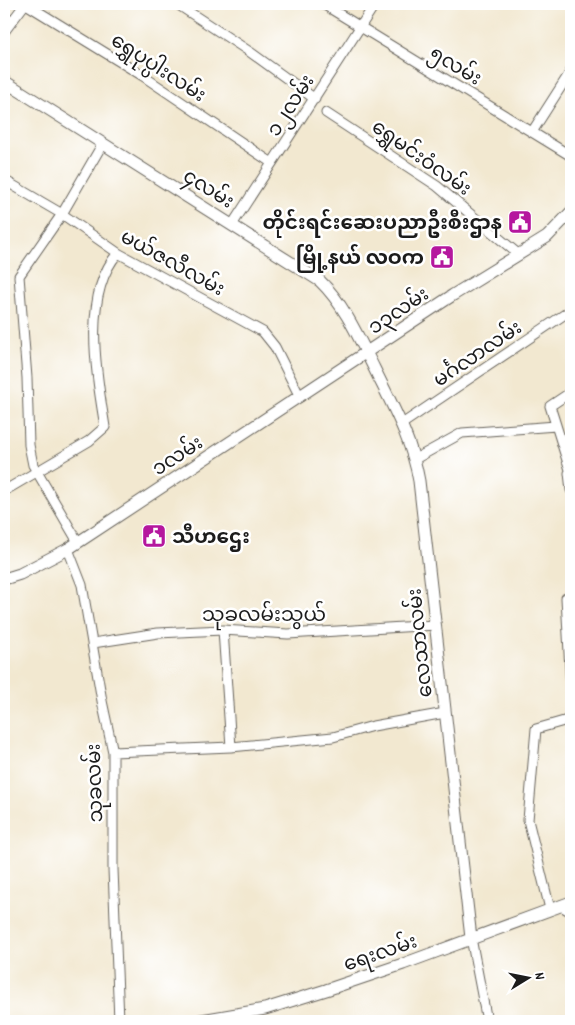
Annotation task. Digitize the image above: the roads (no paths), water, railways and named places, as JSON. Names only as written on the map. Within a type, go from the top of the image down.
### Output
[{"type":"street","points":[[4,32],[25,4]]},
{"type":"street","name":"ရွှေပုပ္ပါးလမ်း","points":[[25,4],[143,76],[272,163]]},
{"type":"street","points":[[177,4],[250,52],[315,99]]},
{"type":"street","name":"၅လမ်း","points":[[323,4],[571,156]]},
{"type":"street","name":"၁၂လမ်း","points":[[232,224],[376,4]]},
{"type":"street","points":[[532,132],[571,71]]},
{"type":"street","name":"၄လမ်း","points":[[4,81],[320,281],[332,292],[367,353]]},
{"type":"street","name":"ရွှေမင်းဝံလမ်း","points":[[326,113],[437,186],[518,254]]},
{"type":"street","points":[[78,542],[36,472],[30,445],[19,276],[62,214],[103,143]]},
{"type":"street","name":"မယ်ဇလီလမ်း","points":[[4,180],[62,214],[118,253],[263,332],[275,347],[300,397]]},
{"type":"street","name":"၁၃လမ်း","points":[[367,353],[547,237],[571,212]]},
{"type":"street","points":[[4,491],[89,442],[105,427],[95,353],[98,296],[112,259],[118,253]]},
{"type":"street","name":"မင်္ဂလာလမ်း","points":[[402,424],[571,310]]},
{"type":"street","name":"၁လမ်း","points":[[4,578],[20,574],[68,549],[367,353]]},
{"type":"street","name":"လေသာလမ်း","points":[[367,353],[402,424],[415,459],[424,511],[471,938]]},
{"type":"street","points":[[571,392],[550,406],[570,473],[571,490]]},
{"type":"street","points":[[415,459],[462,433],[556,426]]},
{"type":"street","name":"သုခလမ်း","points":[[68,549],[82,585],[102,701],[113,752],[113,869],[119,1021]]},
{"type":"street","points":[[571,596],[566,598],[571,689]]},
{"type":"street","name":"သုခလမ်းသွယ်","points":[[93,643],[158,633],[222,630],[288,634],[436,625]]},
{"type":"street","points":[[222,630],[231,747]]},
{"type":"street","points":[[113,752],[231,747],[333,737],[373,726],[445,713]]},
{"type":"street","points":[[571,720],[536,728],[528,820],[561,906],[571,912]]},
{"type":"street","name":"ရေးလမ်း","points":[[196,1021],[274,1006],[403,964],[561,906]]},
{"type":"street","points":[[471,938],[487,1021]]},
{"type":"place","name":"တိုင်းရင်းဆေးပညာဦးစီးဌာန","points":[[520,222]]},
{"type":"place","name":"မြို့နယ် လဝက","points":[[442,257]]},
{"type":"place","name":"သီဟဌေး","points":[[154,536]]}]
